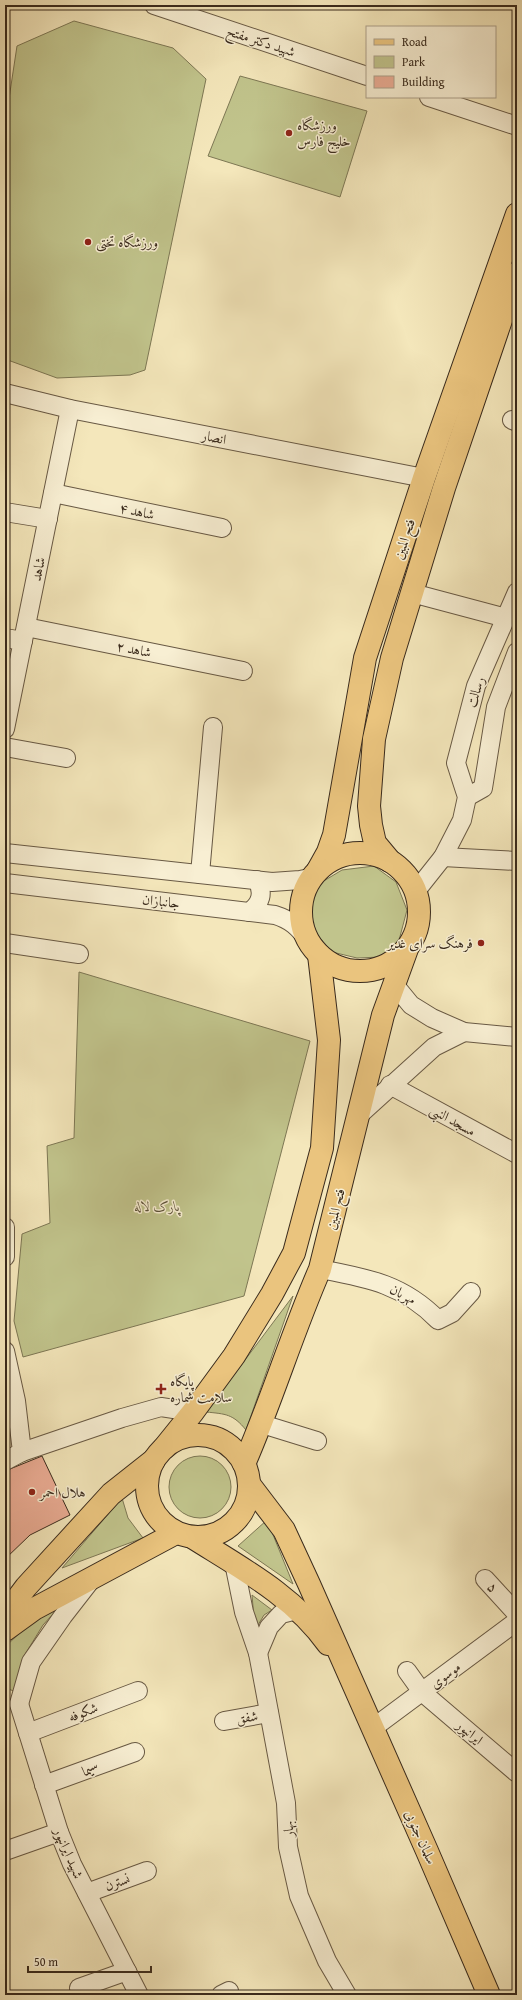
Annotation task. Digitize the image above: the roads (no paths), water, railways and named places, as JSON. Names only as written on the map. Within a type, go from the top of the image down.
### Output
[{"type":"main road","name":"فتح المبین","points":[[316,874],[328,852],[334,835],[366,658],[424,478],[517,214]]},
{"type":"main road","name":"فتح المبین","points":[[390,861],[375,843],[371,825],[369,806],[374,738],[392,658],[444,488],[517,273]]},
{"type":"main road","points":[[352,854],[371,854],[390,861],[405,874],[416,891],[419,911],[416,931],[407,949],[392,962],[373,970],[353,971],[335,966],[313,948],[302,922],[302,904],[307,886],[316,874],[334,859],[352,854]]},
{"type":"main road","name":"فتح المبین","points":[[159,1454],[193,1412],[234,1356],[272,1294],[294,1253],[322,1148],[329,1040],[313,948]]},
{"type":"main road","name":"فتح المبین","points":[[247,1474],[262,1424],[303,1308],[320,1269],[360,1115],[376,1045],[393,983],[407,949]]},
{"type":"main road","points":[[5,1615],[26,1587],[111,1494],[177,1440],[192,1436],[208,1436],[223,1441],[235,1451],[247,1474],[284,1530],[352,1680]]},
{"type":"main road","points":[[159,1454],[148,1476],[147,1493],[152,1509],[162,1523],[234,1563],[275,1590],[316,1627],[352,1680]]},
{"type":"main road","points":[[5,1630],[34,1609],[184,1535],[210,1536],[226,1529],[239,1517],[247,1501],[247,1474]]},
{"type":"main road","name":"سلمان جنوبی","points":[[352,1680],[489,1995]]},
{"type":"street","name":"شهید دکتر مفتح","points":[[154,5],[366,76]]},
{"type":"street","points":[[432,98],[517,126]]},
{"type":"street","name":"انصار","points":[[5,393],[70,408],[424,478]]},
{"type":"street","name":"شاهد","points":[[5,729],[70,408]]},
{"type":"street","name":"شاهد ۴","points":[[53,493],[222,528]]},
{"type":"street","points":[[5,512],[48,519]]},
{"type":"street","name":"رسالت","points":[[517,592],[476,686],[456,763],[467,797],[483,788],[496,707],[517,652]]},
{"type":"street","points":[[412,593],[506,618]]},
{"type":"street","name":"شاهد ۲","points":[[5,638],[24,634],[243,671]]},
{"type":"street","points":[[200,874],[214,727]]},
{"type":"street","points":[[5,747],[66,758]]},
{"type":"street","points":[[416,891],[443,857],[462,820],[467,797]]},
{"type":"street","points":[[5,853],[286,882],[316,874]]},
{"type":"street","points":[[443,857],[517,861]]},
{"type":"street","points":[[249,912],[259,904],[261,898],[258,880]]},
{"type":"street","name":"جانبازان","points":[[5,883],[275,914],[289,920],[297,926],[313,948]]},
{"type":"street","points":[[5,943],[79,954]]},
{"type":"street","points":[[393,983],[411,1005],[432,1018],[464,1032],[517,1038]]},
{"type":"street","points":[[360,1115],[390,1085],[434,1047],[464,1032]]},
{"type":"street","name":"مسجد النبی","points":[[390,1085],[517,1154]]},
{"type":"street","points":[[5,1227],[5,1257]]},
{"type":"street","name":"مهربان","points":[[320,1269],[363,1277],[400,1290],[426,1307],[438,1320],[452,1313],[471,1292]]},
{"type":"street","points":[[5,1351],[16,1401],[22,1452]]},
{"type":"street","points":[[5,1461],[22,1452],[161,1407],[193,1412]]},
{"type":"street","points":[[262,1424],[317,1441]]},
{"type":"street","name":"بهار","points":[[234,1563],[244,1612],[258,1653],[286,1803],[288,1847],[299,1896],[327,1961],[347,1995]]},
{"type":"street","name":"۵","points":[[485,1579],[517,1614]]},
{"type":"street","points":[[12,1700],[31,1662],[63,1616],[91,1580]]},
{"type":"street","points":[[258,1653],[269,1627],[282,1614],[297,1610]]},
{"type":"street","name":"موسوی","points":[[373,1728],[517,1621]]},
{"type":"street","name":"ایرانپور","points":[[407,1671],[422,1692],[517,1773]]},
{"type":"street","name":"شکوفه","points":[[28,1733],[138,1691]]},
{"type":"street","name":"شهید ایرانپور","points":[[12,1700],[28,1733],[59,1832],[72,1864],[139,1995]]},
{"type":"street","name":"شفق","points":[[224,1721],[269,1713]]},
{"type":"street","name":"سیما","points":[[44,1785],[135,1752]]},
{"type":"street","points":[[5,1851],[59,1832]]},
{"type":"street","name":"نسترن","points":[[87,1893],[147,1871]]},
{"type":"street","points":[[79,1988],[127,1971]]},
{"type":"place","name":"ورزشگاه خلیج فارس","points":[[289,133]]},
{"type":"place","name":"ورزشگاه تختی","points":[[88,242]]},
{"type":"place","name":"فرهنگ سرای غدیر","points":[[481,943]]},
{"type":"place","name":"پایگاه سلامت شماره","points":[[161,1389]]},
{"type":"place","name":"هلال احمر","points":[[32,1492]]},
{"type":"park label","name":"پارک لاله","points":[[157,1206]]}]
